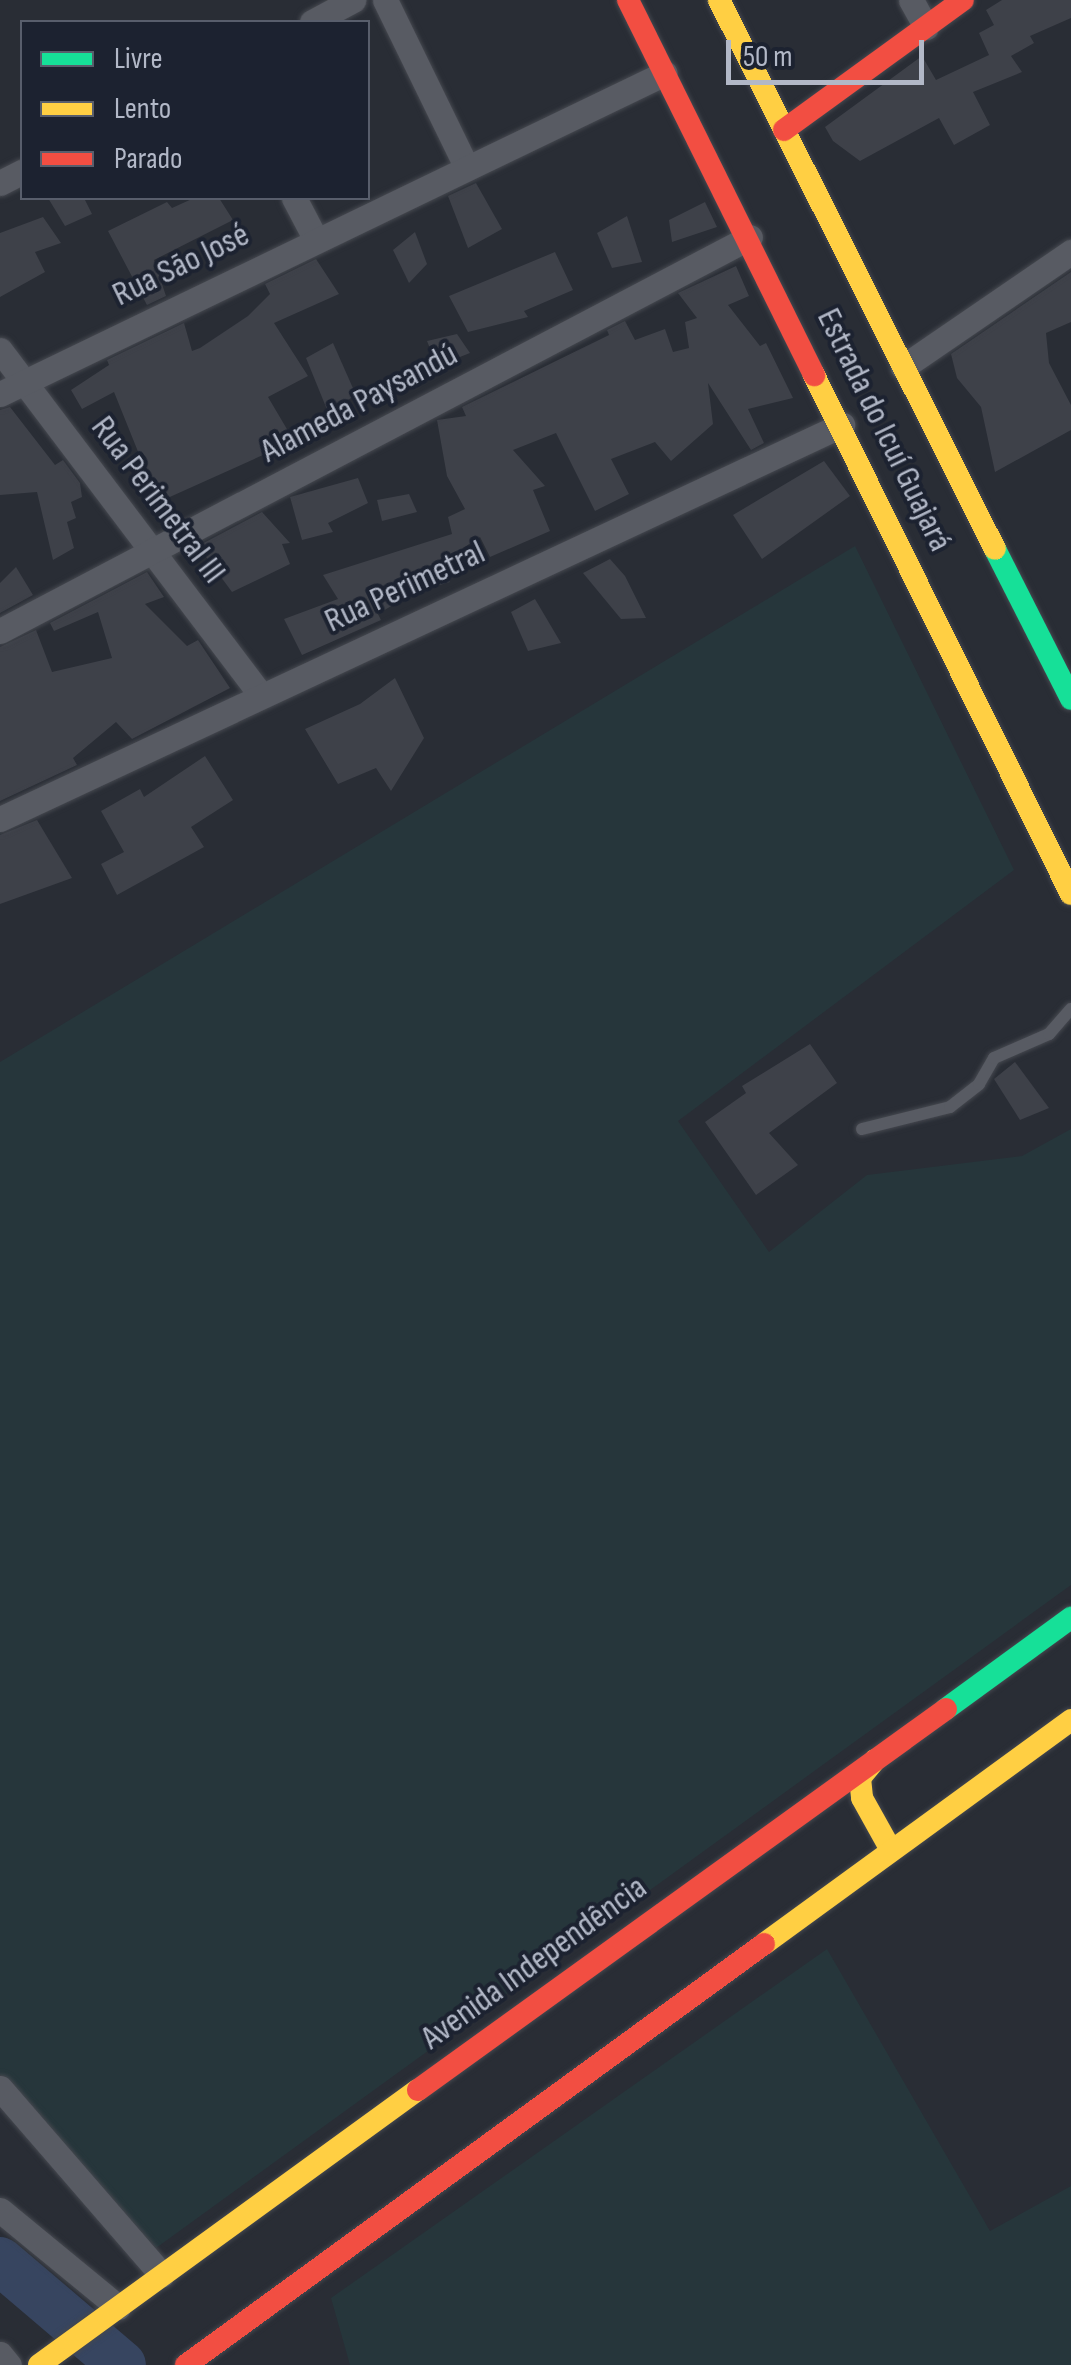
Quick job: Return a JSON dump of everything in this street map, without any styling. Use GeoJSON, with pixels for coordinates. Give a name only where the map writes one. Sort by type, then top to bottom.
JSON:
{"type":"FeatureCollection","features":[{"type":"Feature","properties":{"kind":"main road","name":"Estrada do Icuí Guajará"},"geometry":{"type":"LineString","coordinates":[[628,0],[750,237],[1071,894]]}},
{"type":"Feature","properties":{"kind":"main road","name":"Estrada do Icuí Guajará"},"geometry":{"type":"LineString","coordinates":[[719,0],[1071,699]]}},
{"type":"Feature","properties":{"kind":"main road"},"geometry":{"type":"LineString","coordinates":[[784,130],[962,0]]}},
{"type":"Feature","properties":{"kind":"main road","name":"Avenida Independência"},"geometry":{"type":"LineString","coordinates":[[40,2364],[1071,1618]]}},
{"type":"Feature","properties":{"kind":"main road"},"geometry":{"type":"LineString","coordinates":[[193,2363],[1071,1720]]}},
{"type":"Feature","properties":{"kind":"main road"},"geometry":{"type":"LineString","coordinates":[[875,1760],[860,1778],[862,1798],[891,1850]]}},
{"type":"Feature","properties":{"kind":"street"},"geometry":{"type":"LineString","coordinates":[[316,20],[353,0]]}},
{"type":"Feature","properties":{"kind":"street"},"geometry":{"type":"LineString","coordinates":[[385,0],[467,168]]}},
{"type":"Feature","properties":{"kind":"street"},"geometry":{"type":"LineString","coordinates":[[911,0],[926,27]]}},
{"type":"Feature","properties":{"kind":"street","name":"Rua São José"},"geometry":{"type":"LineString","coordinates":[[0,394],[315,238],[665,72]]}},
{"type":"Feature","properties":{"kind":"street"},"geometry":{"type":"LineString","coordinates":[[295,200],[315,238]]}},
{"type":"Feature","properties":{"kind":"street","name":"Alameda Paysandú"},"geometry":{"type":"LineString","coordinates":[[0,631],[750,237]]}},
{"type":"Feature","properties":{"kind":"street"},"geometry":{"type":"LineString","coordinates":[[903,366],[1071,252]]}},
{"type":"Feature","properties":{"kind":"street","name":"Rua Perimetral III"},"geometry":{"type":"LineString","coordinates":[[0,350],[259,693]]}},
{"type":"Feature","properties":{"kind":"street","name":"Rua Perimetral"},"geometry":{"type":"LineString","coordinates":[[0,819],[259,693],[842,425]]}},
{"type":"Feature","properties":{"kind":"street"},"geometry":{"type":"LineString","coordinates":[[0,2088],[162,2275]]}},
{"type":"Feature","properties":{"kind":"street"},"geometry":{"type":"LineString","coordinates":[[0,2210],[110,2313]]}},
{"type":"Feature","properties":{"kind":"street"},"geometry":{"type":"LineString","coordinates":[[0,2354],[9,2365]]}},
{"type":"Feature","properties":{"kind":"lane"},"geometry":{"type":"LineString","coordinates":[[862,1129],[950,1107],[978,1084],[994,1058],[1050,1034],[1071,1009]]}},
{"type":"Feature","properties":{"kind":"shaded area"},"geometry":{"type":"Polygon","coordinates":[[[855,546],[1014,870],[678,1121],[769,1252],[867,1175],[1022,1156],[1071,1129],[1071,1585],[156,2248],[0,2075],[0,1062],[855,546]]]}},
{"type":"Feature","properties":{"kind":"shaded area"},"geometry":{"type":"Polygon","coordinates":[[[827,1949],[990,2231],[1071,2186],[1071,2365],[350,2365],[331,2298],[827,1949]]]}},
{"type":"Feature","properties":{"kind":"building"},"geometry":{"type":"Polygon","coordinates":[[[1002,0],[1071,0],[1071,18],[1030,36],[1034,43],[1011,56],[1022,72],[973,92],[990,125],[954,145],[939,118],[860,161],[833,141],[825,127],[922,56],[936,80],[989,55],[979,33],[994,25],[986,10],[1002,0]]]}},
{"type":"Feature","properties":{"kind":"building"},"geometry":{"type":"Polygon","coordinates":[[[476,183],[502,229],[468,248],[448,196],[476,183]]]}},
{"type":"Feature","properties":{"kind":"building"},"geometry":{"type":"Polygon","coordinates":[[[49,200],[85,200],[92,214],[65,226],[49,200]]]}},
{"type":"Feature","properties":{"kind":"building"},"geometry":{"type":"Polygon","coordinates":[[[190,200],[220,200],[233,220],[154,260],[166,296],[147,305],[108,231],[167,202],[172,208],[190,200]]]}},
{"type":"Feature","properties":{"kind":"building"},"geometry":{"type":"Polygon","coordinates":[[[705,202],[717,227],[672,242],[669,220],[705,202]]]}},
{"type":"Feature","properties":{"kind":"building"},"geometry":{"type":"Polygon","coordinates":[[[627,216],[642,262],[612,268],[597,233],[627,216]]]}},
{"type":"Feature","properties":{"kind":"building"},"geometry":{"type":"Polygon","coordinates":[[[43,217],[61,243],[35,252],[45,272],[0,297],[0,233],[43,217]]]}},
{"type":"Feature","properties":{"kind":"building"},"geometry":{"type":"Polygon","coordinates":[[[415,232],[427,264],[409,283],[393,250],[415,232]]]}},
{"type":"Feature","properties":{"kind":"building"},"geometry":{"type":"Polygon","coordinates":[[[555,252],[573,290],[524,311],[528,317],[468,332],[449,296],[555,252]]]}},
{"type":"Feature","properties":{"kind":"building"},"geometry":{"type":"Polygon","coordinates":[[[316,259],[339,294],[274,323],[308,376],[268,397],[294,441],[152,505],[133,476],[145,469],[114,392],[82,409],[71,390],[109,365],[107,360],[184,323],[192,351],[200,348],[248,316],[270,294],[265,284],[316,259]]]}},
{"type":"Feature","properties":{"kind":"building"},"geometry":{"type":"Polygon","coordinates":[[[736,266],[749,296],[728,305],[760,346],[766,343],[793,398],[748,409],[764,443],[751,450],[708,383],[713,424],[671,461],[655,442],[611,459],[629,494],[595,511],[556,433],[513,450],[545,486],[533,490],[550,531],[490,557],[480,537],[440,563],[450,582],[413,593],[378,614],[381,620],[302,655],[284,619],[338,599],[323,575],[452,534],[448,517],[465,509],[447,476],[437,420],[466,416],[462,407],[609,335],[607,330],[625,321],[635,340],[665,329],[673,352],[689,348],[685,322],[697,318],[678,293],[736,266]]]}},
{"type":"Feature","properties":{"kind":"building"},"geometry":{"type":"Polygon","coordinates":[[[1071,272],[1071,322],[1046,333],[1049,363],[1071,405],[1071,430],[995,472],[981,407],[957,378],[951,354],[1071,272]]]}},
{"type":"Feature","properties":{"kind":"building"},"geometry":{"type":"Polygon","coordinates":[[[457,334],[470,353],[437,366],[427,341],[457,334]]]}},
{"type":"Feature","properties":{"kind":"building"},"geometry":{"type":"Polygon","coordinates":[[[333,343],[356,395],[328,412],[306,358],[333,343]]]}},
{"type":"Feature","properties":{"kind":"building"},"geometry":{"type":"Polygon","coordinates":[[[10,407],[55,465],[63,460],[80,483],[82,497],[71,502],[76,518],[67,522],[74,548],[53,560],[37,492],[0,495],[0,410],[10,407]]]}},
{"type":"Feature","properties":{"kind":"building"},"geometry":{"type":"Polygon","coordinates":[[[824,461],[850,496],[762,559],[733,515],[824,461]]]}},
{"type":"Feature","properties":{"kind":"building"},"geometry":{"type":"Polygon","coordinates":[[[358,478],[368,503],[328,523],[333,532],[302,540],[290,497],[358,478]]]}},
{"type":"Feature","properties":{"kind":"building"},"geometry":{"type":"Polygon","coordinates":[[[409,494],[417,512],[382,521],[377,500],[409,494]]]}},
{"type":"Feature","properties":{"kind":"building"},"geometry":{"type":"Polygon","coordinates":[[[262,512],[290,543],[282,544],[290,564],[232,592],[198,546],[262,512]]]}},
{"type":"Feature","properties":{"kind":"building"},"geometry":{"type":"Polygon","coordinates":[[[610,559],[625,576],[646,618],[621,619],[583,573],[610,559]]]}},
{"type":"Feature","properties":{"kind":"building"},"geometry":{"type":"Polygon","coordinates":[[[16,567],[33,595],[0,613],[0,583],[16,567]]]}},
{"type":"Feature","properties":{"kind":"building"},"geometry":{"type":"Polygon","coordinates":[[[147,572],[164,597],[145,604],[187,646],[198,640],[230,688],[132,739],[116,722],[73,758],[77,765],[0,801],[0,647],[36,630],[52,672],[112,658],[98,612],[54,631],[50,623],[147,572]]]}},
{"type":"Feature","properties":{"kind":"building"},"geometry":{"type":"Polygon","coordinates":[[[535,599],[561,643],[528,651],[511,612],[535,599]]]}},
{"type":"Feature","properties":{"kind":"building"},"geometry":{"type":"Polygon","coordinates":[[[395,678],[424,738],[391,791],[376,768],[338,784],[305,729],[360,704],[395,678]]]}},
{"type":"Feature","properties":{"kind":"building"},"geometry":{"type":"Polygon","coordinates":[[[205,756],[233,800],[191,827],[204,847],[117,895],[101,864],[124,852],[101,811],[140,789],[144,797],[205,756]]]}},
{"type":"Feature","properties":{"kind":"building"},"geometry":{"type":"Polygon","coordinates":[[[37,820],[72,878],[0,904],[0,835],[37,820]]]}},
{"type":"Feature","properties":{"kind":"building"},"geometry":{"type":"Polygon","coordinates":[[[810,1044],[837,1083],[769,1133],[798,1165],[756,1195],[705,1122],[746,1093],[742,1086],[810,1044]]]}},
{"type":"Feature","properties":{"kind":"building"},"geometry":{"type":"Polygon","coordinates":[[[1015,1062],[1049,1108],[1020,1120],[994,1079],[1015,1062]]]}},
{"type":"Feature","properties":{"kind":"waterway"},"geometry":{"type":"LineString","coordinates":[[0,2261],[122,2365]]}},
{"type":"Feature","properties":{"kind":"traffic: fast"},"geometry":{"type":"LineString","coordinates":[[995,549],[1071,699]]}},
{"type":"Feature","properties":{"kind":"traffic: fast"},"geometry":{"type":"LineString","coordinates":[[946,1709],[1071,1618]]}},
{"type":"Feature","properties":{"kind":"traffic: slow"},"geometry":{"type":"LineString","coordinates":[[719,0],[995,549]]}},
{"type":"Feature","properties":{"kind":"traffic: slow"},"geometry":{"type":"LineString","coordinates":[[814,375],[1071,894]]}},
{"type":"Feature","properties":{"kind":"traffic: slow"},"geometry":{"type":"LineString","coordinates":[[764,1944],[1071,1720]]}},
{"type":"Feature","properties":{"kind":"traffic: slow"},"geometry":{"type":"LineString","coordinates":[[875,1760],[860,1778],[862,1798],[891,1850]]}},
{"type":"Feature","properties":{"kind":"traffic: slow"},"geometry":{"type":"LineString","coordinates":[[39,2365],[418,2090]]}},
{"type":"Feature","properties":{"kind":"traffic: jam"},"geometry":{"type":"LineString","coordinates":[[628,0],[814,375]]}},
{"type":"Feature","properties":{"kind":"traffic: jam"},"geometry":{"type":"LineString","coordinates":[[784,130],[963,0]]}},
{"type":"Feature","properties":{"kind":"traffic: jam"},"geometry":{"type":"LineString","coordinates":[[418,2090],[946,1709]]}},
{"type":"Feature","properties":{"kind":"traffic: jam"},"geometry":{"type":"LineString","coordinates":[[186,2365],[764,1944]]}}]}
